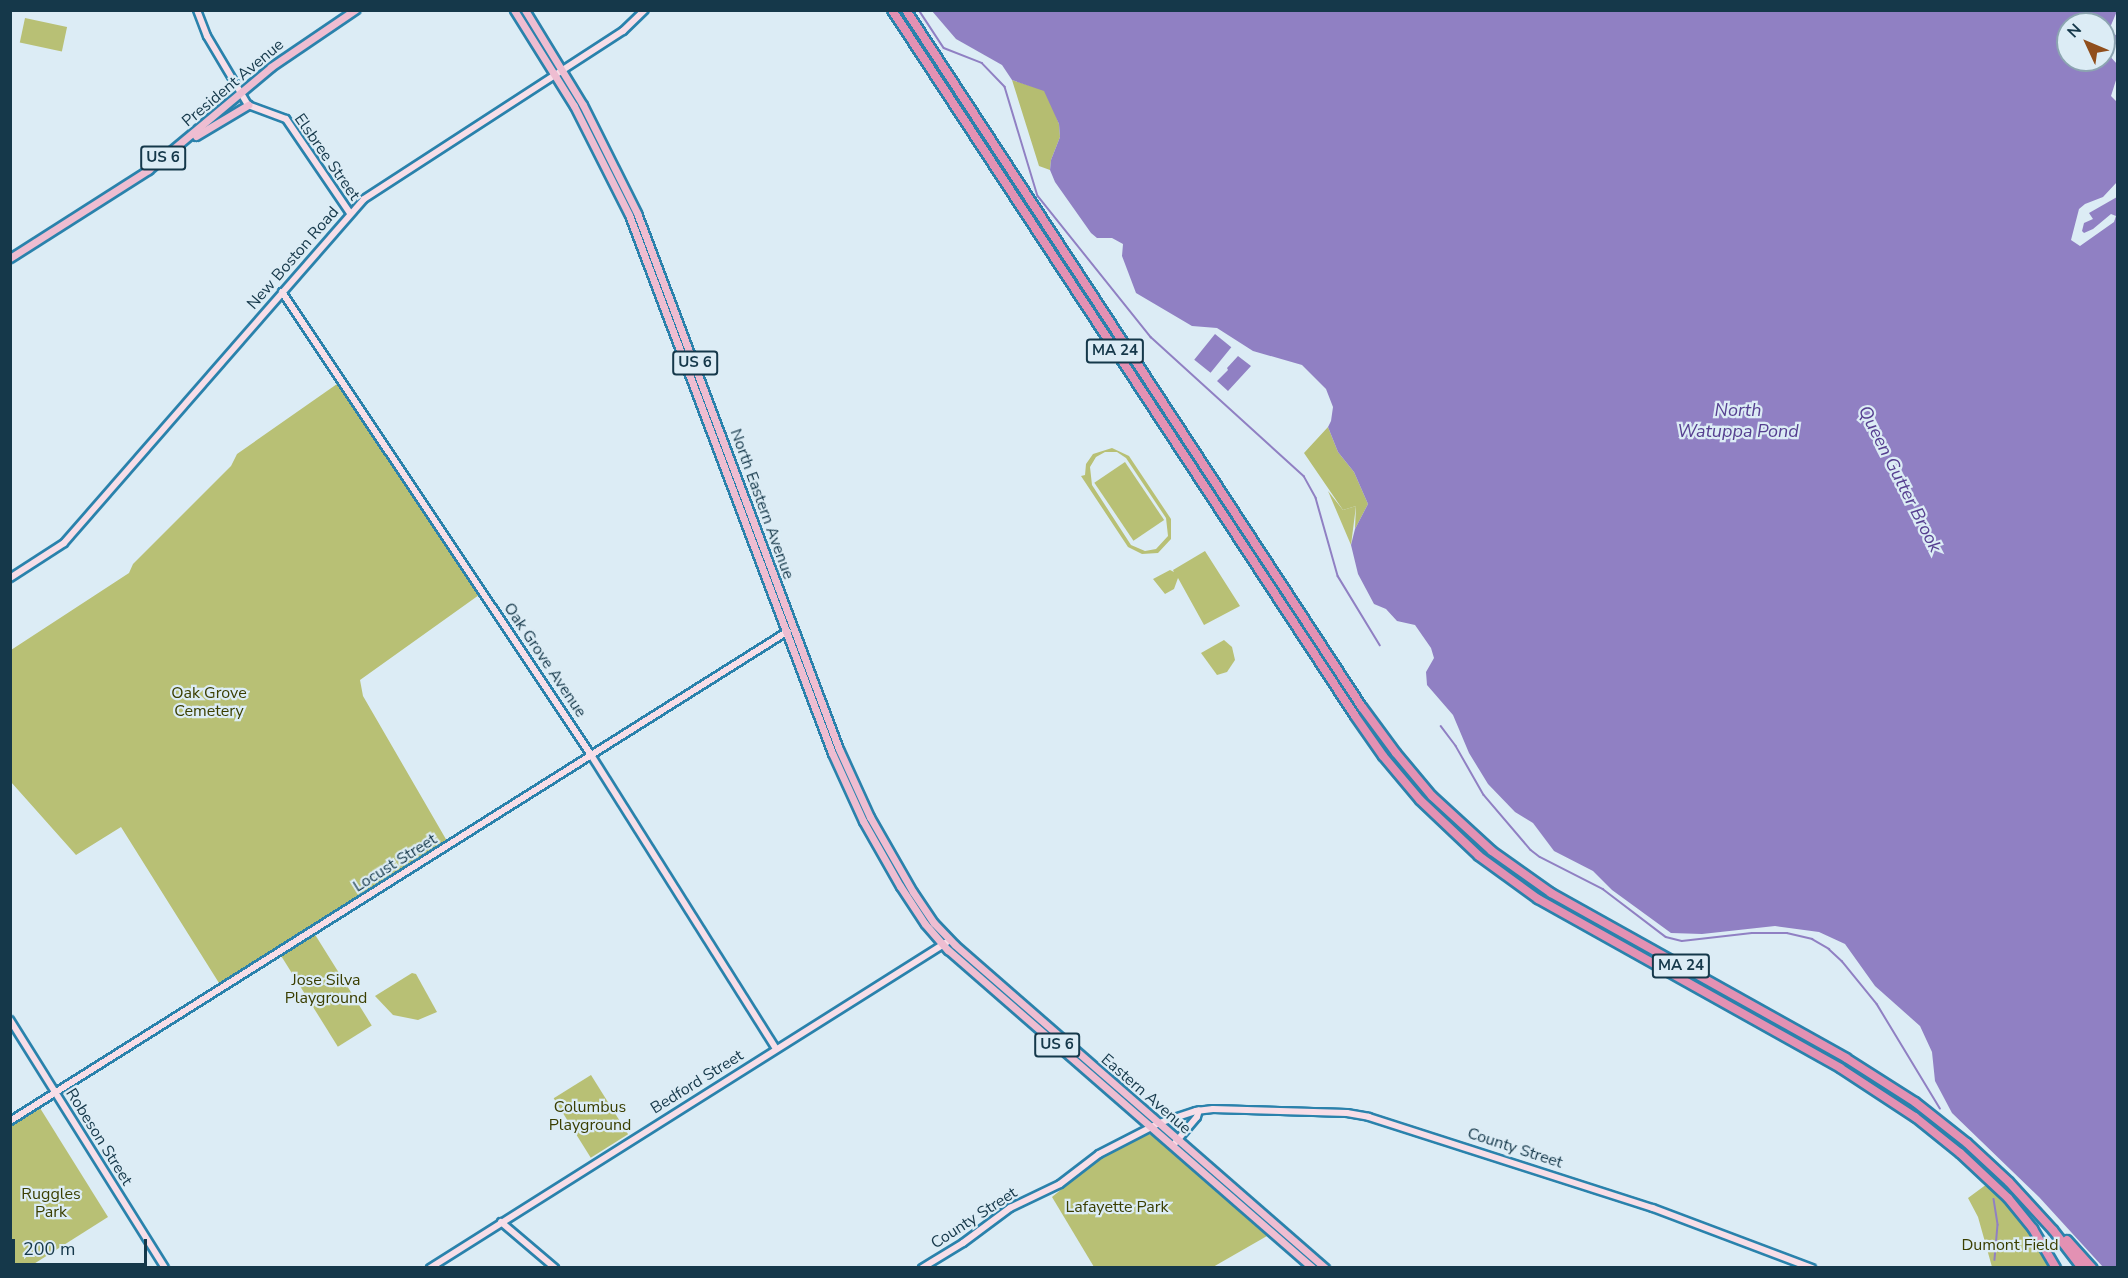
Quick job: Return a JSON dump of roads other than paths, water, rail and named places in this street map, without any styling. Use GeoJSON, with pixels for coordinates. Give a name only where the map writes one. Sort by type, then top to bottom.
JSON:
{"type":"FeatureCollection","features":[{"type":"Feature","properties":{"kind":"highway","name":"MA 24"},"geometry":{"type":"LineString","coordinates":[[892,10],[1338,691],[1403,782],[1442,823],[1485,861],[1559,912],[1840,1068],[1908,1112],[1953,1147],[2002,1192],[2028,1222],[2056,1268]]}},
{"type":"Feature","properties":{"kind":"highway","name":"MA 24"},"geometry":{"type":"LineString","coordinates":[[906,10],[1353,693],[1391,747],[1421,784],[1461,825],[1511,866],[1572,906],[1881,1079],[1960,1138],[2037,1210],[2082,1268]]}},
{"type":"Feature","properties":{"kind":"highway"},"geometry":{"type":"LineString","coordinates":[[2037,1210],[2092,1268]]}},
{"type":"Feature","properties":{"kind":"main road","name":"President Avenue"},"geometry":{"type":"LineString","coordinates":[[10,258],[148,170],[287,55],[355,10]]}},
{"type":"Feature","properties":{"kind":"main road","name":"US 6"},"geometry":{"type":"LineString","coordinates":[[514,10],[554,74]]}},
{"type":"Feature","properties":{"kind":"main road","name":"US 6"},"geometry":{"type":"LineString","coordinates":[[525,10],[561,70]]}},
{"type":"Feature","properties":{"kind":"main road","name":"North Eastern Avenue"},"geometry":{"type":"LineString","coordinates":[[561,70],[605,146],[648,239],[790,630],[832,753],[859,813],[900,886],[942,945]]}},
{"type":"Feature","properties":{"kind":"main road","name":"North Eastern Avenue"},"geometry":{"type":"LineString","coordinates":[[554,74],[605,164],[641,243],[790,630],[839,750],[865,806],[913,892],[950,940]]}},
{"type":"Feature","properties":{"kind":"main road"},"geometry":{"type":"LineString","coordinates":[[183,143],[248,105]]}},
{"type":"Feature","properties":{"kind":"main road","name":"Eastern Avenue"},"geometry":{"type":"LineString","coordinates":[[950,940],[1159,1123],[1175,1142],[1313,1268]]}},
{"type":"Feature","properties":{"kind":"main road","name":"Eastern Avenue"},"geometry":{"type":"LineString","coordinates":[[942,945],[1150,1126],[1175,1142],[1326,1268]]}},
{"type":"Feature","properties":{"kind":"street"},"geometry":{"type":"LineString","coordinates":[[197,10],[207,36],[248,105]]}},
{"type":"Feature","properties":{"kind":"street","name":"New Boston Road"},"geometry":{"type":"LineString","coordinates":[[10,578],[64,543],[350,213],[373,192],[623,31],[645,10]]}},
{"type":"Feature","properties":{"kind":"street","name":"Elsbree Street"},"geometry":{"type":"LineString","coordinates":[[248,105],[286,118],[350,213]]}},
{"type":"Feature","properties":{"kind":"street","name":"Oak Grove Avenue"},"geometry":{"type":"LineString","coordinates":[[282,292],[591,755],[776,1049]]}},
{"type":"Feature","properties":{"kind":"street","name":"Locust Street"},"geometry":{"type":"LineString","coordinates":[[10,1121],[790,630]]}},
{"type":"Feature","properties":{"kind":"street","name":"Bedford Street"},"geometry":{"type":"LineString","coordinates":[[430,1268],[950,940]]}},
{"type":"Feature","properties":{"kind":"street","name":"Robeson Street"},"geometry":{"type":"LineString","coordinates":[[10,1020],[165,1268]]}},
{"type":"Feature","properties":{"kind":"street"},"geometry":{"type":"LineString","coordinates":[[1175,1142],[1197,1117],[1199,1110]]}},
{"type":"Feature","properties":{"kind":"street","name":"County Street"},"geometry":{"type":"LineString","coordinates":[[922,1268],[961,1245],[1006,1210],[1056,1186],[1099,1154],[1150,1126],[1199,1110],[1347,1113],[1369,1117],[1643,1205],[1812,1268]]}},
{"type":"Feature","properties":{"kind":"street"},"geometry":{"type":"LineString","coordinates":[[501,1222],[555,1268]]}},
{"type":"Feature","properties":{"kind":"water","name":"North Watuppa Pond"},"geometry":{"type":"Polygon","coordinates":[[[932,11],[2117,11],[2116,13],[2056,12],[2056,72],[2116,72],[2117,64],[2117,77],[2111,96],[2117,102],[2117,182],[2103,197],[2079,209],[2071,240],[2080,246],[2114,222],[2116,216],[2111,214],[2093,229],[2084,233],[2082,231],[2084,223],[2093,219],[2089,213],[2117,197],[2117,1267],[2103,1267],[2039,1197],[1952,1113],[1935,1081],[1932,1052],[1920,1026],[1875,986],[1845,944],[1819,932],[1775,926],[1702,934],[1671,933],[1612,890],[1593,871],[1554,851],[1533,823],[1515,812],[1488,784],[1469,753],[1453,715],[1427,685],[1426,672],[1434,658],[1431,648],[1415,625],[1397,621],[1386,609],[1374,604],[1358,574],[1351,545],[1355,529],[1368,504],[1354,472],[1338,452],[1328,427],[1333,407],[1326,389],[1302,365],[1253,351],[1217,328],[1192,326],[1136,293],[1122,256],[1123,244],[1112,238],[1097,238],[1091,233],[1055,182],[1050,170],[1051,160],[1060,137],[1059,124],[1044,91],[1012,80],[1002,65],[956,39],[932,11]]]}},
{"type":"Feature","properties":{"kind":"water"},"geometry":{"type":"Polygon","coordinates":[[[1215,334],[1231,347],[1211,373],[1194,360],[1215,334]]]}},
{"type":"Feature","properties":{"kind":"water"},"geometry":{"type":"Polygon","coordinates":[[[1238,356],[1251,366],[1228,391],[1217,381],[1238,356]]]}},
{"type":"Feature","properties":{"kind":"waterway"},"geometry":{"type":"LineString","coordinates":[[919,10],[944,48],[982,63],[1005,87],[1038,196],[1151,337],[1304,476],[1316,498],[1338,576],[1380,645]]}},
{"type":"Feature","properties":{"kind":"waterway"},"geometry":{"type":"LineString","coordinates":[[1441,726],[1456,746],[1484,795],[1531,850],[1540,857],[1603,889],[1666,937],[1682,941],[1752,933],[1787,933],[1812,939],[1829,949],[1842,961],[1877,1004],[1940,1108]]}},
{"type":"Feature","properties":{"kind":"waterway"},"geometry":{"type":"LineString","coordinates":[[1994,1199],[1998,1225],[1995,1260]]}},
{"type":"Feature","properties":{"kind":"water label","name":"Queen Gutter Brook"},"geometry":{"type":"Point","coordinates":[1900,479]}},
{"type":"Feature","properties":{"kind":"park label","name":"Oak Grove Cemetery"},"geometry":{"type":"Point","coordinates":[209,702]}},
{"type":"Feature","properties":{"kind":"park label","name":"Jose Silva Playground"},"geometry":{"type":"Point","coordinates":[326,989]}},
{"type":"Feature","properties":{"kind":"park label","name":"Columbus Playground"},"geometry":{"type":"Point","coordinates":[590,1116]}},
{"type":"Feature","properties":{"kind":"park label","name":"Ruggles Park"},"geometry":{"type":"Point","coordinates":[51,1203]}},
{"type":"Feature","properties":{"kind":"park label","name":"Lafayette Park"},"geometry":{"type":"Point","coordinates":[1117,1207]}},
{"type":"Feature","properties":{"kind":"park label","name":"Dumont Field"},"geometry":{"type":"Point","coordinates":[2010,1245]}}]}
